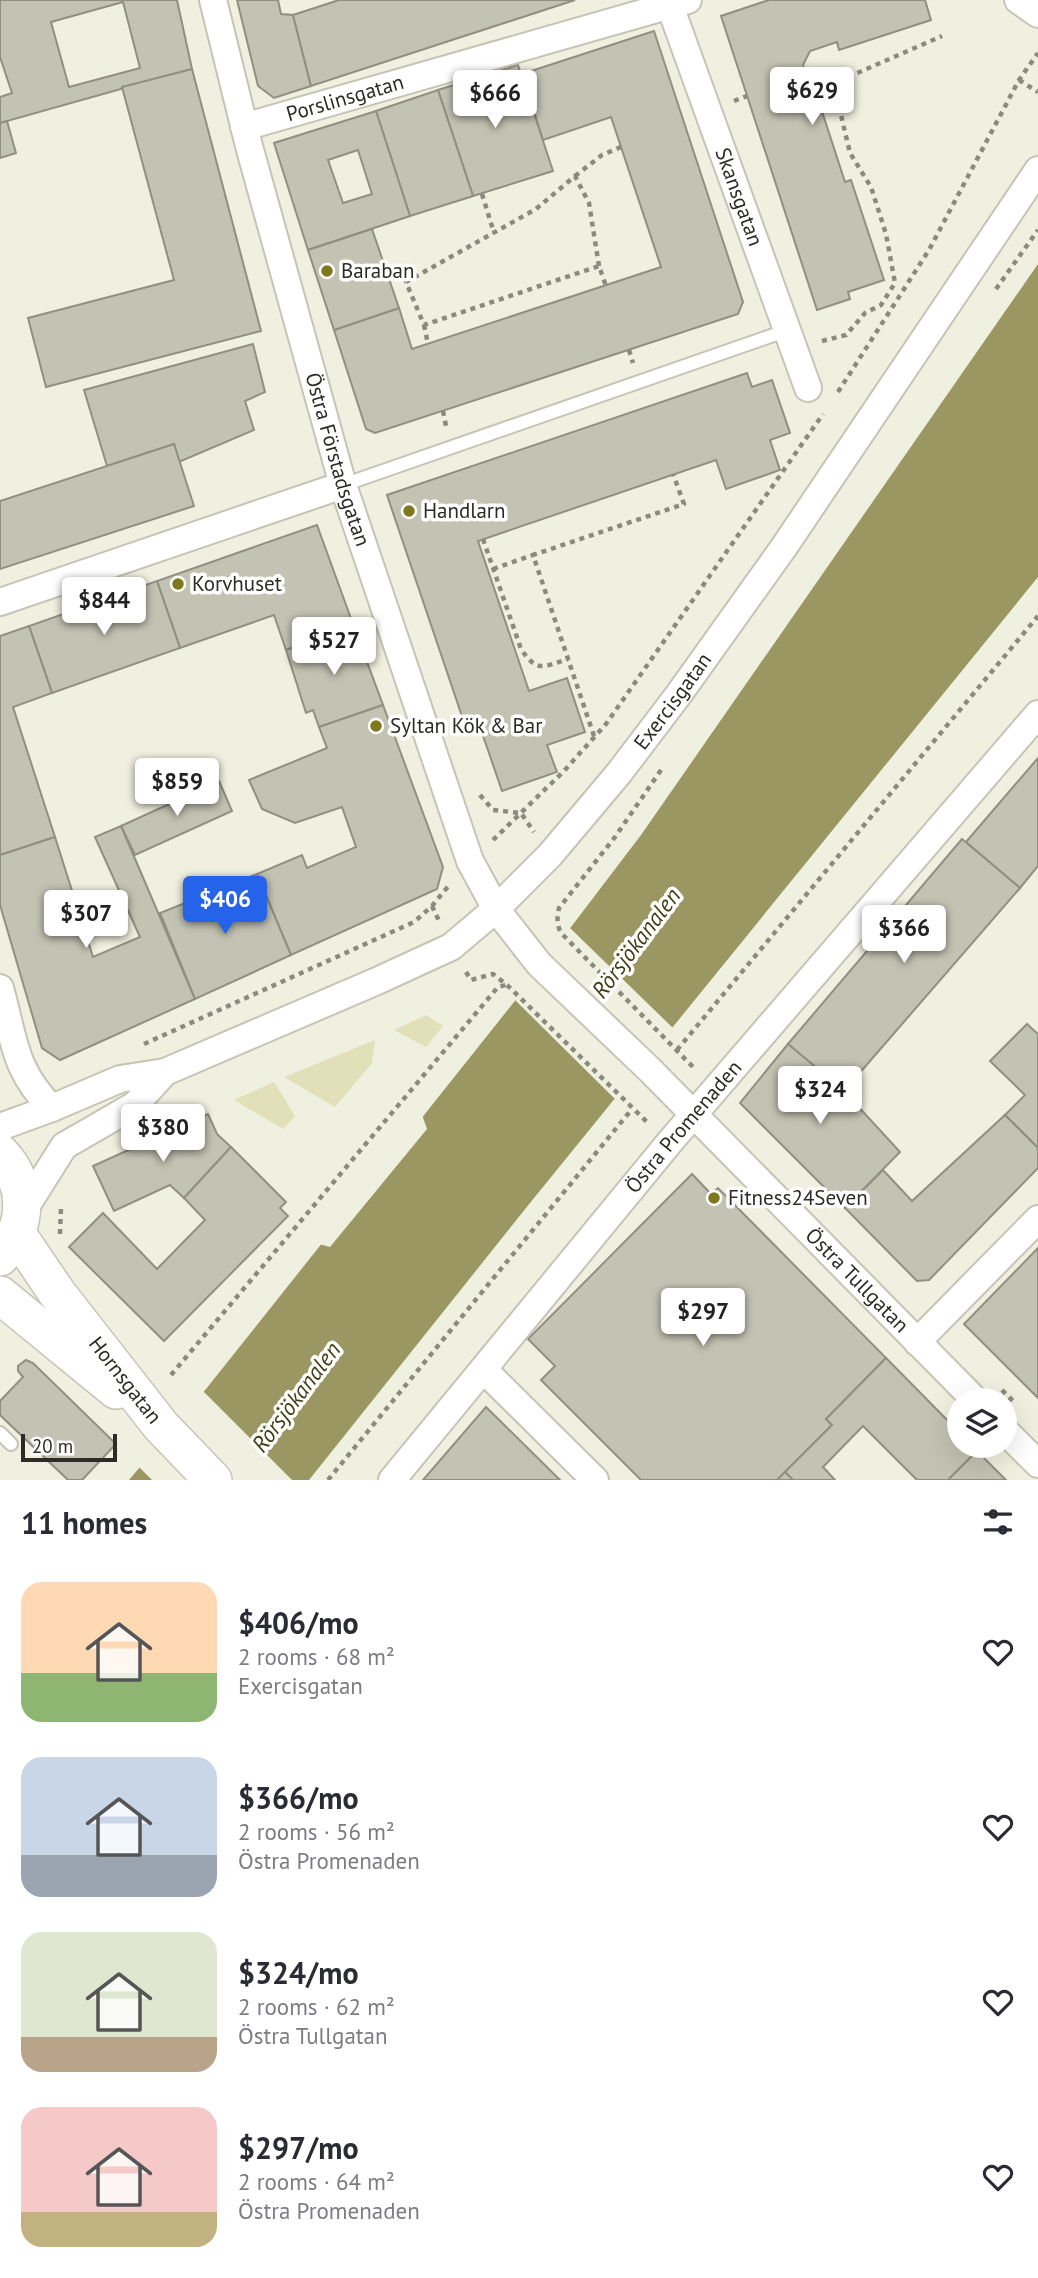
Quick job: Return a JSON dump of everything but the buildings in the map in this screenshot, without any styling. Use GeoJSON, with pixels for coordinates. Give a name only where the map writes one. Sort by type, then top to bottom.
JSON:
{"type":"FeatureCollection","features":[{"type":"Feature","properties":{"kind":"main road","name":"Hornsgatan"},"geometry":{"type":"LineString","coordinates":[[0,1153],[14,1171],[21,1190],[13,1234],[161,1426]]}},
{"type":"Feature","properties":{"kind":"main road","name":"Hornsgatan"},"geometry":{"type":"LineString","coordinates":[[0,1295],[161,1426]]}},
{"type":"Feature","properties":{"kind":"main road"},"geometry":{"type":"LineString","coordinates":[[161,1426],[213,1480]]}},
{"type":"Feature","properties":{"kind":"street","name":"Östra Förstadsgatan"},"geometry":{"type":"LineString","coordinates":[[213,0],[244,127],[343,485],[470,861],[496,909]]}},
{"type":"Feature","properties":{"kind":"street"},"geometry":{"type":"LineString","coordinates":[[1018,0],[1038,14]]}},
{"type":"Feature","properties":{"kind":"street","name":"Porslinsgatan"},"geometry":{"type":"LineString","coordinates":[[244,127],[630,8],[678,2]]}},
{"type":"Feature","properties":{"kind":"street","name":"Skansgatan"},"geometry":{"type":"LineString","coordinates":[[678,2],[808,388]]}},
{"type":"Feature","properties":{"kind":"street","name":"Exercisgatan"},"geometry":{"type":"LineString","coordinates":[[0,1127],[120,1079],[165,1072],[451,947],[496,909],[558,845],[619,773],[679,694],[800,524],[1038,170]]}},
{"type":"Feature","properties":{"kind":"street"},"geometry":{"type":"LineString","coordinates":[[0,602],[343,485]]}},
{"type":"Feature","properties":{"kind":"street","name":"Östra Promenaden"},"geometry":{"type":"LineString","coordinates":[[392,1480],[669,1143],[695,1116],[1038,714]]}},
{"type":"Feature","properties":{"kind":"street","name":"Östra Tullgatan"},"geometry":{"type":"LineString","coordinates":[[496,909],[539,964],[650,1070],[963,1388]]}},
{"type":"Feature","properties":{"kind":"street"},"geometry":{"type":"LineString","coordinates":[[0,988],[4,1016],[16,1053],[34,1090],[52,1108]]}},
{"type":"Feature","properties":{"kind":"street","name":"Exercisgatan"},"geometry":{"type":"LineString","coordinates":[[13,1234],[64,1146],[135,1105],[165,1072]]}},
{"type":"Feature","properties":{"kind":"street"},"geometry":{"type":"LineString","coordinates":[[917,1342],[1038,1219]]}},
{"type":"Feature","properties":{"kind":"street"},"geometry":{"type":"LineString","coordinates":[[484,1370],[595,1480]]}},
{"type":"Feature","properties":{"kind":"street"},"geometry":{"type":"LineString","coordinates":[[1017,1443],[1038,1464]]}},
{"type":"Feature","properties":{"kind":"lane"},"geometry":{"type":"LineString","coordinates":[[343,485],[791,339]]}},
{"type":"Feature","properties":{"kind":"lane"},"geometry":{"type":"LineString","coordinates":[[0,1433],[11,1444]]}},
{"type":"Feature","properties":{"kind":"path"},"geometry":{"type":"LineString","coordinates":[[807,78],[839,81],[942,36]]}},
{"type":"Feature","properties":{"kind":"path"},"geometry":{"type":"LineString","coordinates":[[835,396],[929,250],[1019,79],[1038,53]]}},
{"type":"Feature","properties":{"kind":"path"},"geometry":{"type":"LineString","coordinates":[[1019,79],[1038,92]]}},
{"type":"Feature","properties":{"kind":"path"},"geometry":{"type":"LineString","coordinates":[[791,339],[846,335],[865,313],[881,305],[895,283],[886,234],[871,187],[850,153],[841,115],[839,81]]}},
{"type":"Feature","properties":{"kind":"path"},"geometry":{"type":"LineString","coordinates":[[428,344],[424,325],[406,282],[536,209],[602,155],[621,147]]}},
{"type":"Feature","properties":{"kind":"path"},"geometry":{"type":"LineString","coordinates":[[575,176],[589,204],[599,266],[606,286]]}},
{"type":"Feature","properties":{"kind":"path"},"geometry":{"type":"LineString","coordinates":[[482,194],[494,233]]}},
{"type":"Feature","properties":{"kind":"path"},"geometry":{"type":"LineString","coordinates":[[424,325],[599,266]]}},
{"type":"Feature","properties":{"kind":"path"},"geometry":{"type":"LineString","coordinates":[[138,1047],[414,922],[432,906],[470,861],[564,771],[606,724],[828,407]]}},
{"type":"Feature","properties":{"kind":"path"},"geometry":{"type":"LineString","coordinates":[[493,569],[684,504],[673,474]]}},
{"type":"Feature","properties":{"kind":"path"},"geometry":{"type":"LineString","coordinates":[[483,539],[521,649],[531,664],[543,668],[568,659]]}},
{"type":"Feature","properties":{"kind":"path"},"geometry":{"type":"LineString","coordinates":[[533,555],[595,737]]}},
{"type":"Feature","properties":{"kind":"path"},"geometry":{"type":"LineString","coordinates":[[677,1050],[1038,617]]}},
{"type":"Feature","properties":{"kind":"path"},"geometry":{"type":"LineString","coordinates":[[563,935],[670,1044]]}},
{"type":"Feature","properties":{"kind":"path"},"geometry":{"type":"LineString","coordinates":[[451,947],[471,980],[493,974],[625,1101]]}},
{"type":"Feature","properties":{"kind":"path"},"geometry":{"type":"LineString","coordinates":[[171,1375],[499,987],[507,985]]}},
{"type":"Feature","properties":{"kind":"path"},"geometry":{"type":"LineString","coordinates":[[328,1480],[632,1109]]}},
{"type":"Feature","properties":{"kind":"shaded area"},"geometry":{"type":"Polygon","coordinates":[[[426,1015],[443,1026],[426,1047],[394,1030],[426,1015]]]}},
{"type":"Feature","properties":{"kind":"shaded area"},"geometry":{"type":"Polygon","coordinates":[[[375,1040],[372,1063],[335,1107],[284,1077],[375,1040]]]}},
{"type":"Feature","properties":{"kind":"shaded area"},"geometry":{"type":"Polygon","coordinates":[[[274,1082],[295,1116],[283,1129],[234,1100],[274,1082]]]}},
{"type":"Feature","properties":{"kind":"water","name":"Rörsjökanalen"},"geometry":{"type":"Polygon","coordinates":[[[1038,264],[1038,577],[309,1480],[129,1480],[206,1389],[514,1002],[641,835],[1038,264]]]}},
{"type":"Feature","properties":{"kind":"pier"},"geometry":{"type":"Polygon","coordinates":[[[569,927],[675,1030],[617,1101],[513,998],[569,927]]]}},
{"type":"Feature","properties":{"kind":"pier"},"geometry":{"type":"Polygon","coordinates":[[[421,1112],[427,1129],[330,1247],[319,1244],[312,1248],[421,1112]]]}},
{"type":"Feature","properties":{"kind":"pier"},"geometry":{"type":"Polygon","coordinates":[[[201,1389],[292,1480],[152,1480],[137,1465],[201,1389]]]}},
{"type":"Feature","properties":{"kind":"place","name":"Baraban"},"geometry":{"type":"Point","coordinates":[327,271]}},
{"type":"Feature","properties":{"kind":"place","name":"Handlarn"},"geometry":{"type":"Point","coordinates":[409,511]}},
{"type":"Feature","properties":{"kind":"place","name":"Korvhuset"},"geometry":{"type":"Point","coordinates":[178,584]}},
{"type":"Feature","properties":{"kind":"place","name":"Syltan Kök & Bar"},"geometry":{"type":"Point","coordinates":[376,726]}},
{"type":"Feature","properties":{"kind":"place","name":"Fitness24Seven"},"geometry":{"type":"Point","coordinates":[714,1198]}}]}
